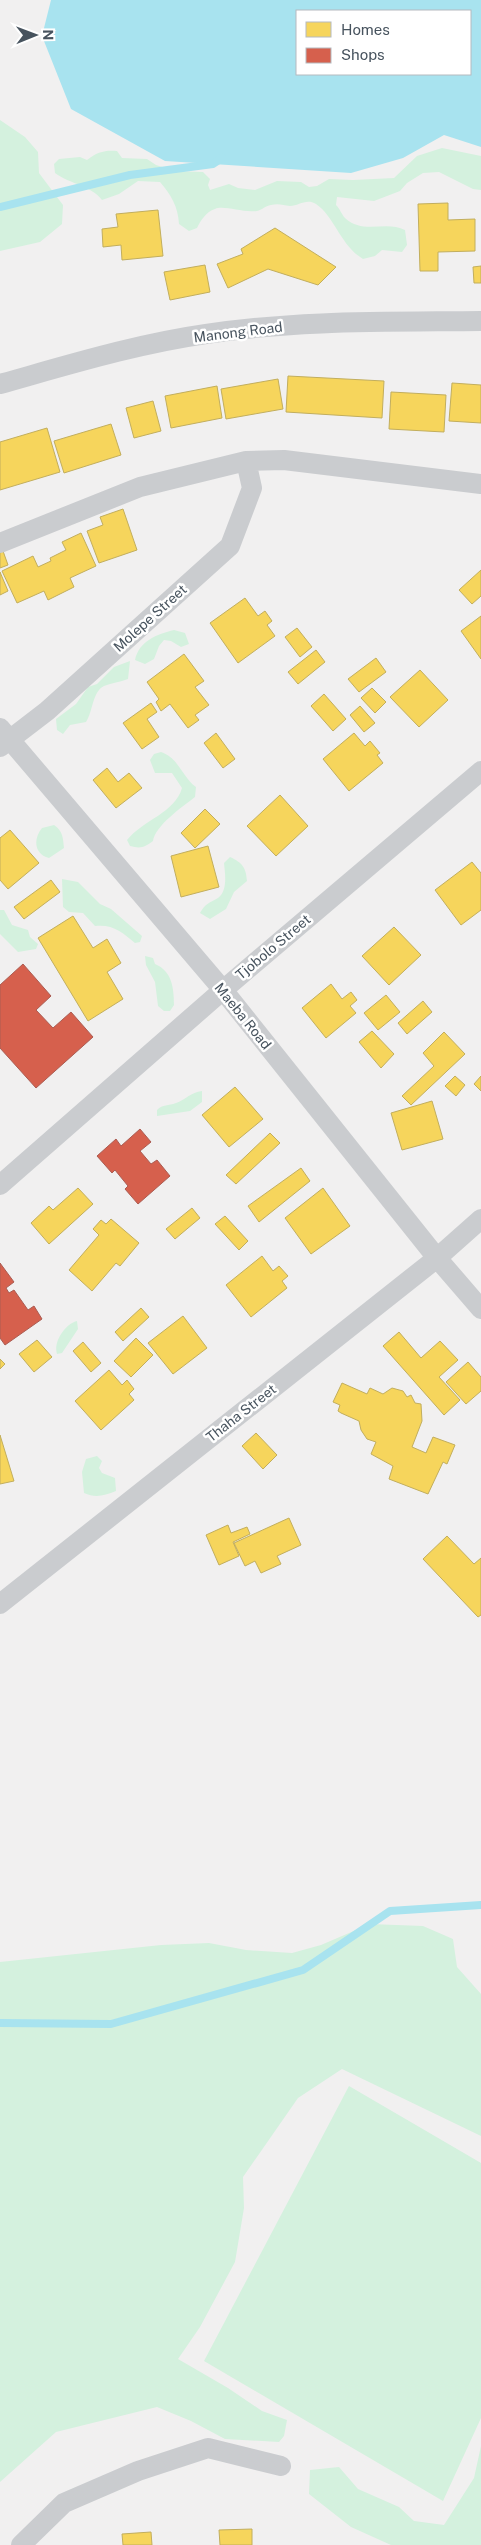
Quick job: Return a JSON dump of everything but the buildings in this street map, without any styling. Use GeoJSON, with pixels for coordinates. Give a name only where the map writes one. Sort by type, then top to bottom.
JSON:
{"type":"FeatureCollection","features":[{"type":"Feature","properties":{"kind":"street","name":"Manong Road"},"geometry":{"type":"LineString","coordinates":[[0,384],[114,352],[206,334],[326,322],[481,321]]}},
{"type":"Feature","properties":{"kind":"street"},"geometry":{"type":"LineString","coordinates":[[0,543],[140,487],[246,461],[284,460],[481,484]]}},
{"type":"Feature","properties":{"kind":"street","name":"Molepe Street"},"geometry":{"type":"LineString","coordinates":[[3,738],[47,711],[230,546],[252,488],[246,461]]}},
{"type":"Feature","properties":{"kind":"street","name":"Maeba Road"},"geometry":{"type":"LineString","coordinates":[[3,738],[223,990],[437,1258],[481,1310]]}},
{"type":"Feature","properties":{"kind":"street","name":"Tjobolo Street"},"geometry":{"type":"LineString","coordinates":[[0,1185],[223,990],[481,771]]}},
{"type":"Feature","properties":{"kind":"street","name":"Thaha Street"},"geometry":{"type":"LineString","coordinates":[[0,1604],[437,1258],[481,1219]]}},
{"type":"Feature","properties":{"kind":"street"},"geometry":{"type":"LineString","coordinates":[[21,2545],[64,2504],[138,2471],[208,2448],[281,2466]]}},
{"type":"Feature","properties":{"kind":"green space"},"geometry":{"type":"Polygon","coordinates":[[[0,120],[25,137],[38,152],[39,173],[63,205],[62,224],[40,242],[0,251],[0,120]]]}},
{"type":"Feature","properties":{"kind":"green space"},"geometry":{"type":"Polygon","coordinates":[[[442,148],[481,156],[481,190],[473,189],[439,172],[423,173],[407,183],[400,191],[374,201],[337,197],[336,205],[345,218],[352,223],[367,227],[398,227],[405,230],[407,245],[402,252],[382,250],[375,256],[363,259],[343,239],[323,210],[312,202],[293,206],[274,204],[257,211],[219,208],[206,214],[197,228],[189,231],[179,224],[173,201],[160,182],[138,181],[119,194],[102,200],[93,191],[55,173],[54,164],[59,159],[80,157],[87,160],[101,152],[117,151],[122,158],[147,159],[156,165],[175,171],[203,172],[210,179],[208,185],[210,190],[229,184],[238,188],[255,190],[277,181],[301,182],[309,187],[317,186],[329,179],[394,178],[417,156],[442,148]]]}},
{"type":"Feature","properties":{"kind":"green space"},"geometry":{"type":"Polygon","coordinates":[[[174,630],[185,633],[189,644],[181,647],[171,641],[164,640],[159,646],[154,659],[145,664],[135,660],[140,648],[150,639],[174,630]]]}},
{"type":"Feature","properties":{"kind":"green space"},"geometry":{"type":"Polygon","coordinates":[[[130,661],[128,679],[100,689],[86,722],[70,725],[63,734],[57,730],[56,719],[76,704],[88,687],[97,684],[114,667],[130,661]]]}},
{"type":"Feature","properties":{"kind":"green space"},"geometry":{"type":"Polygon","coordinates":[[[161,752],[176,763],[196,787],[195,797],[164,823],[153,841],[148,845],[143,847],[130,846],[127,840],[141,827],[173,804],[182,788],[172,773],[155,773],[150,760],[154,754],[161,752]]]}},
{"type":"Feature","properties":{"kind":"green space"},"geometry":{"type":"Polygon","coordinates":[[[54,825],[61,832],[64,848],[49,858],[40,853],[36,846],[36,841],[42,828],[54,825]]]}},
{"type":"Feature","properties":{"kind":"green space"},"geometry":{"type":"Polygon","coordinates":[[[230,857],[243,866],[247,881],[234,892],[226,909],[210,919],[200,913],[221,895],[225,882],[224,863],[230,857]]]}},
{"type":"Feature","properties":{"kind":"green space"},"geometry":{"type":"Polygon","coordinates":[[[62,879],[78,882],[100,904],[111,909],[142,936],[140,942],[135,943],[121,932],[107,926],[95,926],[83,913],[69,912],[63,907],[62,879]]]}},
{"type":"Feature","properties":{"kind":"green space"},"geometry":{"type":"Polygon","coordinates":[[[0,910],[4,910],[12,925],[28,930],[30,937],[38,944],[36,949],[18,952],[0,934],[0,910]]]}},
{"type":"Feature","properties":{"kind":"green space"},"geometry":{"type":"Polygon","coordinates":[[[145,956],[153,958],[155,964],[165,971],[171,981],[174,1005],[170,1011],[164,1011],[158,1006],[155,982],[146,965],[145,956]]]}},
{"type":"Feature","properties":{"kind":"green space"},"geometry":{"type":"Polygon","coordinates":[[[202,1091],[202,1102],[190,1111],[157,1116],[157,1110],[161,1107],[176,1103],[202,1091]]]}},
{"type":"Feature","properties":{"kind":"green space"},"geometry":{"type":"Polygon","coordinates":[[[77,1321],[78,1329],[62,1353],[57,1354],[58,1339],[61,1334],[68,1326],[77,1321]]]}},
{"type":"Feature","properties":{"kind":"green space"},"geometry":{"type":"Polygon","coordinates":[[[97,1456],[102,1461],[99,1468],[102,1473],[115,1478],[116,1491],[104,1495],[88,1495],[84,1493],[82,1472],[86,1459],[97,1456]]]}},
{"type":"Feature","properties":{"kind":"green space"},"geometry":{"type":"Polygon","coordinates":[[[370,1924],[423,1926],[453,1939],[457,1967],[481,1994],[481,2136],[342,2069],[298,2098],[243,2177],[244,2208],[235,2262],[200,2327],[178,2359],[228,2388],[262,2411],[287,2420],[284,2436],[279,2442],[225,2439],[191,2421],[157,2407],[56,2432],[0,2482],[0,1962],[161,1945],[209,1943],[246,1950],[292,1953],[321,1945],[370,1924]]]}},
{"type":"Feature","properties":{"kind":"green space"},"geometry":{"type":"Polygon","coordinates":[[[349,2086],[481,2163],[481,2418],[443,2501],[204,2361],[349,2086]]]}},
{"type":"Feature","properties":{"kind":"green space"},"geometry":{"type":"Polygon","coordinates":[[[481,2446],[481,2545],[391,2545],[351,2527],[309,2494],[310,2470],[339,2467],[358,2489],[399,2507],[414,2521],[444,2525],[474,2478],[481,2446]]]}},
{"type":"Feature","properties":{"kind":"water"},"geometry":{"type":"Polygon","coordinates":[[[51,0],[481,0],[481,147],[444,135],[403,158],[351,173],[165,161],[71,109],[42,36],[51,0]]]}},
{"type":"Feature","properties":{"kind":"waterway"},"geometry":{"type":"LineString","coordinates":[[0,207],[130,175],[213,164],[222,158]]}},
{"type":"Feature","properties":{"kind":"waterway"},"geometry":{"type":"LineString","coordinates":[[0,2023],[111,2024],[303,1970],[390,1911],[481,1905]]}}]}
